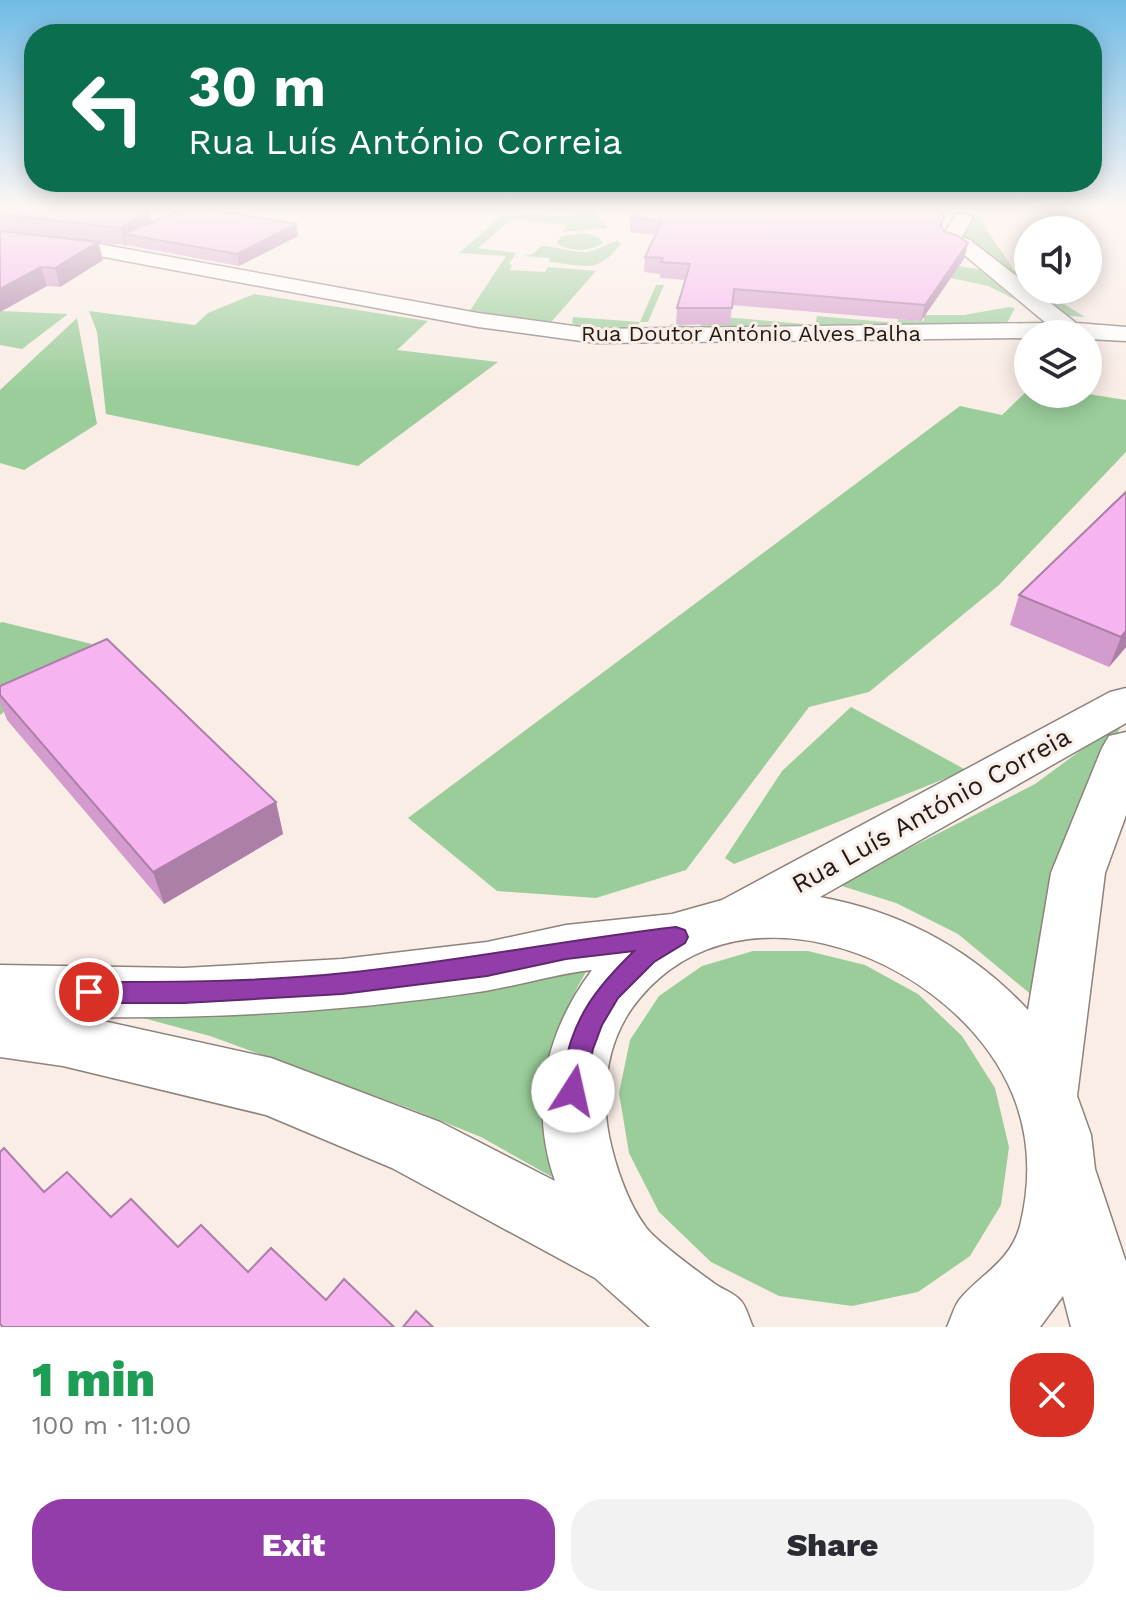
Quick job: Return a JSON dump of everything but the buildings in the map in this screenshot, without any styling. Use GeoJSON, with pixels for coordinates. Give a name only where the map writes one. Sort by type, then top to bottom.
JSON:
{"type":"FeatureCollection","features":[{"type":"Feature","properties":{"kind":"street","name":"Rua Doutor António Alves Palha"},"geometry":{"type":"LineString","coordinates":[[194,268],[433,313],[596,336],[1014,331]]}},
{"type":"Feature","properties":{"kind":"street"},"geometry":{"type":"LineString","coordinates":[[992,268],[1057,320]]}},
{"type":"Feature","properties":{"kind":"street","name":"Rua Doutor António Alves Palha"},"geometry":{"type":"LineString","coordinates":[[1102,332],[1126,334]]}},
{"type":"Feature","properties":{"kind":"street","name":"Rua Luís António Correia"},"geometry":{"type":"LineString","coordinates":[[735,918],[1126,703]]}},
{"type":"Feature","properties":{"kind":"street"},"geometry":{"type":"LineString","coordinates":[[1046,1094],[1078,873],[1126,748]]}},
{"type":"Feature","properties":{"kind":"street"},"geometry":{"type":"LineString","coordinates":[[0,990],[184,993],[342,984],[487,966],[566,949],[676,937],[735,918],[783,915],[830,920],[879,934],[920,954],[957,979],[993,1012],[1020,1047],[1046,1094],[1059,1137],[1062,1165],[1059,1220],[1038,1274],[1013,1305],[985,1327]]}},
{"type":"Feature","properties":{"kind":"street"},"geometry":{"type":"LineString","coordinates":[[620,1253],[582,1165],[574,1122],[573,1091],[580,1049],[591,1020],[616,984],[645,955],[676,937]]}},
{"type":"Feature","properties":{"kind":"street"},"geometry":{"type":"LineString","coordinates":[[0,1030],[63,1039],[271,1087],[416,1145],[620,1253],[702,1323]]}},
{"type":"Feature","properties":{"kind":"street"},"geometry":{"type":"LineString","coordinates":[[1062,1165],[1109,1327]]}},
{"type":"Feature","properties":{"kind":"green space"},"geometry":{"type":"Polygon","coordinates":[[[498,268],[545,272],[547,268],[596,271],[552,321],[540,323],[469,312],[498,268]]]}},
{"type":"Feature","properties":{"kind":"green space"},"geometry":{"type":"Polygon","coordinates":[[[943,268],[995,272],[1014,287],[1014,299],[988,286],[937,275],[943,268]]]}},
{"type":"Feature","properties":{"kind":"green space"},"geometry":{"type":"Polygon","coordinates":[[[998,268],[1013,268],[1014,281],[998,268]]]}},
{"type":"Feature","properties":{"kind":"green space"},"geometry":{"type":"Polygon","coordinates":[[[656,285],[664,285],[648,322],[640,322],[656,285]]]}},
{"type":"Feature","properties":{"kind":"green space"},"geometry":{"type":"Polygon","coordinates":[[[254,294],[428,321],[397,350],[498,362],[358,466],[106,414],[97,332],[89,311],[195,325],[208,313],[254,294]]]}},
{"type":"Feature","properties":{"kind":"green space"},"geometry":{"type":"Polygon","coordinates":[[[1042,304],[1064,304],[1085,317],[1056,315],[1042,304]]]}},
{"type":"Feature","properties":{"kind":"green space"},"geometry":{"type":"Polygon","coordinates":[[[1015,308],[1005,327],[670,328],[671,324],[700,327],[702,322],[724,317],[815,325],[817,316],[897,323],[898,319],[924,321],[924,315],[964,315],[1015,308]]]}},
{"type":"Feature","properties":{"kind":"green space"},"geometry":{"type":"Polygon","coordinates":[[[0,312],[68,314],[22,349],[0,345],[0,312]]]}},
{"type":"Feature","properties":{"kind":"green space"},"geometry":{"type":"Polygon","coordinates":[[[573,317],[640,322],[630,331],[583,328],[572,323],[573,317]]]}},
{"type":"Feature","properties":{"kind":"green space"},"geometry":{"type":"Polygon","coordinates":[[[77,318],[97,424],[24,470],[0,463],[0,390],[77,318]]]}},
{"type":"Feature","properties":{"kind":"green space"},"geometry":{"type":"Polygon","coordinates":[[[1102,396],[1126,400],[1126,452],[999,585],[869,692],[809,707],[686,870],[596,898],[497,891],[408,818],[960,406],[1002,415],[1014,403],[1014,408],[1102,408],[1102,396]]]}},
{"type":"Feature","properties":{"kind":"green space"},"geometry":{"type":"Polygon","coordinates":[[[0,623],[92,644],[0,715],[0,623]]]}},
{"type":"Feature","properties":{"kind":"green space"},"geometry":{"type":"Polygon","coordinates":[[[851,707],[966,770],[734,864],[725,858],[782,771],[851,707]]]}},
{"type":"Feature","properties":{"kind":"green space"},"geometry":{"type":"Polygon","coordinates":[[[1126,717],[1096,774],[1039,1001],[958,934],[896,903],[829,882],[886,860],[1035,784],[1126,717]]]}},
{"type":"Feature","properties":{"kind":"green space"},"geometry":{"type":"Polygon","coordinates":[[[753,951],[808,951],[865,965],[918,994],[962,1036],[995,1088],[1009,1147],[1001,1205],[970,1256],[918,1292],[852,1306],[779,1296],[711,1262],[659,1212],[629,1153],[619,1093],[630,1040],[659,996],[702,966],[753,951]]]}},
{"type":"Feature","properties":{"kind":"green space"},"geometry":{"type":"Polygon","coordinates":[[[595,957],[564,1015],[546,1077],[544,1121],[561,1182],[481,1137],[414,1110],[210,1036],[102,1007],[595,957]]]}},
{"type":"Feature","properties":{"kind":"route"},"geometry":{"type":"LineString","coordinates":[[89,992],[184,993],[342,984],[487,966],[566,949],[676,937],[645,955],[610,991],[591,1020],[580,1049],[573,1091]]}}]}
